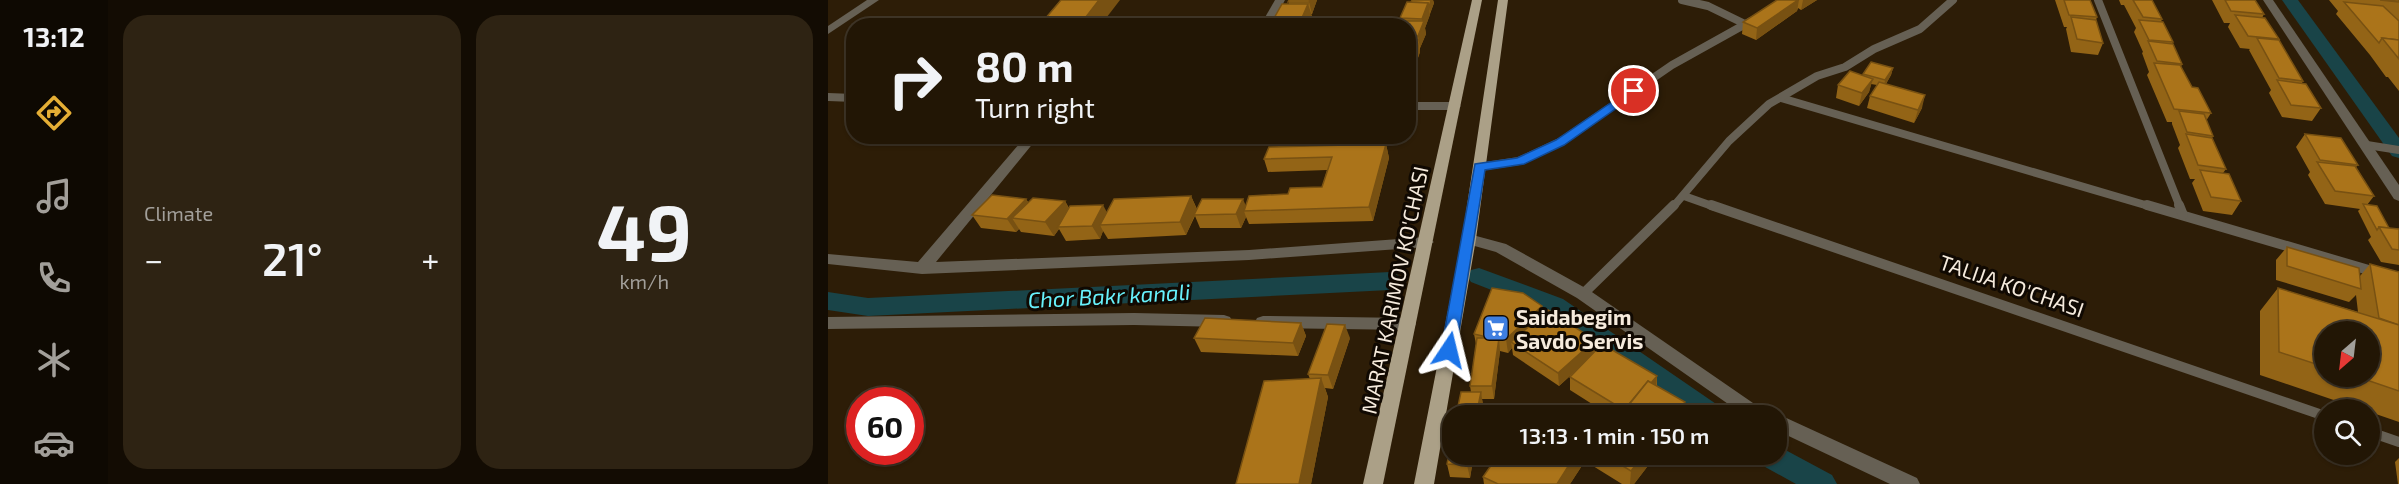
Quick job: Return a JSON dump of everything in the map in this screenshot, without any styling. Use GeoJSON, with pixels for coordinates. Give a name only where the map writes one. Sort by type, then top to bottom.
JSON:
{"type":"FeatureCollection","features":[{"type":"Feature","properties":{"kind":"main road","name":"MARAT KARIMOV KO'CHASI"},"geometry":{"type":"LineString","coordinates":[[1373,484],[1477,0]]}},
{"type":"Feature","properties":{"kind":"main road"},"geometry":{"type":"LineString","coordinates":[[1424,484],[1469,239],[1503,0]]}},
{"type":"Feature","properties":{"kind":"street"},"geometry":{"type":"LineString","coordinates":[[847,18],[874,0]]}},
{"type":"Feature","properties":{"kind":"street"},"geometry":{"type":"LineString","coordinates":[[1270,18],[1280,0]]}},
{"type":"Feature","properties":{"kind":"street"},"geometry":{"type":"LineString","coordinates":[[2268,0],[2399,196]]}},
{"type":"Feature","properties":{"kind":"street"},"geometry":{"type":"LineString","coordinates":[[828,31],[846,19]]}},
{"type":"Feature","properties":{"kind":"street"},"geometry":{"type":"LineString","coordinates":[[828,97],[846,98]]}},
{"type":"Feature","properties":{"kind":"street"},"geometry":{"type":"LineString","coordinates":[[1416,106],[1455,106]]}},
{"type":"Feature","properties":{"kind":"street"},"geometry":{"type":"LineString","coordinates":[[922,268],[1026,144]]}},
{"type":"Feature","properties":{"kind":"street"},"geometry":{"type":"LineString","coordinates":[[1469,239],[1501,248],[1583,294],[1742,405]]}},
{"type":"Feature","properties":{"kind":"street"},"geometry":{"type":"LineString","coordinates":[[828,259],[922,268],[1249,255],[1426,242]]}},
{"type":"Feature","properties":{"kind":"street"},"geometry":{"type":"LineString","coordinates":[[828,323],[1134,319],[1408,324]]}},
{"type":"Feature","properties":{"kind":"street"},"geometry":{"type":"LineString","coordinates":[[1787,426],[1910,484]]}},
{"type":"Feature","properties":{"kind":"lane"},"geometry":{"type":"LineString","coordinates":[[1682,0],[1708,6],[1747,25]]}},
{"type":"Feature","properties":{"kind":"lane"},"geometry":{"type":"LineString","coordinates":[[1583,294],[1684,196],[1729,141],[1769,104],[1818,76],[1845,66],[1874,49],[1920,28],[1953,0]]}},
{"type":"Feature","properties":{"kind":"lane"},"geometry":{"type":"LineString","coordinates":[[2098,0],[2183,216]]}},
{"type":"Feature","properties":{"kind":"lane"},"geometry":{"type":"LineString","coordinates":[[1479,166],[1520,161],[1560,142],[1672,64],[1755,19]]}},
{"type":"Feature","properties":{"kind":"lane"},"geometry":{"type":"LineString","coordinates":[[1781,98],[2399,279]]}},
{"type":"Feature","properties":{"kind":"lane"},"geometry":{"type":"LineString","coordinates":[[2367,146],[2399,150]]}},
{"type":"Feature","properties":{"kind":"lane","name":"TALIJA KO'CHASI"},"geometry":{"type":"LineString","coordinates":[[1684,196],[2314,412]]}},
{"type":"Feature","properties":{"kind":"lane"},"geometry":{"type":"LineString","coordinates":[[2380,435],[2399,442]]}},
{"type":"Feature","properties":{"kind":"building"},"geometry":{"type":"Polygon","coordinates":[[[1061,0],[1099,0],[1085,18],[1046,18],[1061,0]]]}},
{"type":"Feature","properties":{"kind":"building"},"geometry":{"type":"Polygon","coordinates":[[[1289,0],[1310,0],[1309,2],[1288,2],[1289,0]]]}},
{"type":"Feature","properties":{"kind":"building"},"geometry":{"type":"Polygon","coordinates":[[[1412,0],[1431,0],[1429,7],[1428,3],[1411,2],[1412,0]]]}},
{"type":"Feature","properties":{"kind":"building"},"geometry":{"type":"Polygon","coordinates":[[[1777,0],[1798,0],[1757,28],[1743,22],[1777,0]]]}},
{"type":"Feature","properties":{"kind":"building"},"geometry":{"type":"Polygon","coordinates":[[[2064,0],[2090,0],[2097,17],[2069,15],[2064,0]]]}},
{"type":"Feature","properties":{"kind":"building"},"geometry":{"type":"Polygon","coordinates":[[[2133,0],[2152,0],[2162,19],[2143,17],[2133,0]]]}},
{"type":"Feature","properties":{"kind":"building"},"geometry":{"type":"Polygon","coordinates":[[[2225,0],[2255,0],[2264,14],[2231,11],[2225,0]]]}},
{"type":"Feature","properties":{"kind":"building"},"geometry":{"type":"Polygon","coordinates":[[[1407,2],[1428,3],[1422,19],[1400,18],[1407,2]]]}},
{"type":"Feature","properties":{"kind":"building"},"geometry":{"type":"Polygon","coordinates":[[[2344,2],[2383,6],[2399,21],[2399,40],[2382,38],[2379,43],[2344,2]]]}},
{"type":"Feature","properties":{"kind":"building"},"geometry":{"type":"Polygon","coordinates":[[[1282,4],[1308,4],[1302,18],[1274,18],[1282,4]]]}},
{"type":"Feature","properties":{"kind":"building"},"geometry":{"type":"Polygon","coordinates":[[[2235,15],[2265,18],[2279,39],[2248,36],[2235,15]]]}},
{"type":"Feature","properties":{"kind":"building"},"geometry":{"type":"Polygon","coordinates":[[[2071,17],[2096,20],[2103,43],[2077,39],[2071,17]]]}},
{"type":"Feature","properties":{"kind":"building"},"geometry":{"type":"Polygon","coordinates":[[[2139,20],[2163,22],[2173,42],[2149,40],[2139,20]]]}},
{"type":"Feature","properties":{"kind":"building"},"geometry":{"type":"Polygon","coordinates":[[[1416,21],[1424,21],[1416,36],[1416,21]]]}},
{"type":"Feature","properties":{"kind":"building"},"geometry":{"type":"Polygon","coordinates":[[[2257,38],[2279,40],[2303,81],[2279,78],[2257,38]]]}},
{"type":"Feature","properties":{"kind":"building"},"geometry":{"type":"Polygon","coordinates":[[[2382,38],[2399,40],[2399,59],[2382,38]]]}},
{"type":"Feature","properties":{"kind":"building"},"geometry":{"type":"Polygon","coordinates":[[[2148,41],[2173,44],[2182,64],[2157,61],[2148,41]]]}},
{"type":"Feature","properties":{"kind":"building"},"geometry":{"type":"Polygon","coordinates":[[[1871,62],[1893,68],[1885,80],[1863,74],[1871,62]]]}},
{"type":"Feature","properties":{"kind":"building"},"geometry":{"type":"Polygon","coordinates":[[[2154,63],[2180,65],[2192,87],[2198,88],[2211,113],[2174,109],[2154,63]]]}},
{"type":"Feature","properties":{"kind":"building"},"geometry":{"type":"Polygon","coordinates":[[[1850,71],[1873,79],[1862,93],[1838,85],[1850,71]]]}},
{"type":"Feature","properties":{"kind":"building"},"geometry":{"type":"Polygon","coordinates":[[[2277,80],[2306,84],[2321,108],[2291,105],[2277,80]]]}},
{"type":"Feature","properties":{"kind":"building"},"geometry":{"type":"Polygon","coordinates":[[[1879,82],[1925,95],[1918,110],[1870,96],[1879,82]]]}},
{"type":"Feature","properties":{"kind":"building"},"geometry":{"type":"Polygon","coordinates":[[[2179,111],[2204,114],[2213,136],[2187,132],[2179,111]]]}},
{"type":"Feature","properties":{"kind":"building"},"geometry":{"type":"Polygon","coordinates":[[[2186,134],[2212,138],[2226,169],[2198,165],[2186,134]]]}},
{"type":"Feature","properties":{"kind":"building"},"geometry":{"type":"Polygon","coordinates":[[[2305,134],[2341,138],[2358,165],[2320,160],[2305,134]]]}},
{"type":"Feature","properties":{"kind":"building"},"geometry":{"type":"Polygon","coordinates":[[[1386,144],[1369,207],[1244,211],[1249,196],[1288,194],[1290,188],[1322,187],[1332,157],[1264,159],[1269,147],[1386,144]]]}},
{"type":"Feature","properties":{"kind":"building"},"geometry":{"type":"Polygon","coordinates":[[[2317,162],[2355,166],[2374,196],[2335,191],[2317,162]]]}},
{"type":"Feature","properties":{"kind":"building"},"geometry":{"type":"Polygon","coordinates":[[[2200,170],[2229,174],[2241,201],[2211,197],[2200,170]]]}},
{"type":"Feature","properties":{"kind":"building"},"geometry":{"type":"Polygon","coordinates":[[[992,195],[1026,199],[1007,219],[972,215],[992,195]]]}},
{"type":"Feature","properties":{"kind":"building"},"geometry":{"type":"Polygon","coordinates":[[[1191,196],[1180,222],[1100,225],[1114,199],[1191,196]]]}},
{"type":"Feature","properties":{"kind":"building"},"geometry":{"type":"Polygon","coordinates":[[[1033,198],[1065,201],[1045,222],[1012,218],[1033,198]]]}},
{"type":"Feature","properties":{"kind":"building"},"geometry":{"type":"Polygon","coordinates":[[[1202,199],[1243,199],[1236,214],[1194,215],[1202,199]]]}},
{"type":"Feature","properties":{"kind":"building"},"geometry":{"type":"Polygon","coordinates":[[[2363,204],[2377,206],[2389,228],[2379,227],[2377,230],[2363,204]]]}},
{"type":"Feature","properties":{"kind":"building"},"geometry":{"type":"Polygon","coordinates":[[[1103,205],[1092,226],[1058,227],[1070,206],[1103,205]]]}},
{"type":"Feature","properties":{"kind":"building"},"geometry":{"type":"Polygon","coordinates":[[[2379,227],[2399,229],[2399,250],[2392,249],[2379,227]]]}},
{"type":"Feature","properties":{"kind":"building"},"geometry":{"type":"Polygon","coordinates":[[[2287,247],[2359,268],[2361,289],[2287,266],[2287,247]]]}},
{"type":"Feature","properties":{"kind":"building"},"geometry":{"type":"Polygon","coordinates":[[[2370,264],[2399,272],[2399,325],[2379,318],[2370,264]]]}},
{"type":"Feature","properties":{"kind":"building"},"geometry":{"type":"Polygon","coordinates":[[[1492,288],[1523,293],[1542,306],[1506,339],[1499,338],[1492,386],[1470,386],[1477,338],[1491,338],[1474,334],[1492,288]]]}},
{"type":"Feature","properties":{"kind":"building"},"geometry":{"type":"Polygon","coordinates":[[[2278,288],[2399,325],[2399,391],[2380,385],[2380,321],[2314,321],[2314,363],[2279,352],[2278,288]]]}},
{"type":"Feature","properties":{"kind":"building"},"geometry":{"type":"Polygon","coordinates":[[[1548,310],[1595,340],[1558,373],[1511,342],[1548,310]]]}},
{"type":"Feature","properties":{"kind":"building"},"geometry":{"type":"Polygon","coordinates":[[[1205,318],[1301,323],[1293,343],[1194,338],[1205,318]]]}},
{"type":"Feature","properties":{"kind":"building"},"geometry":{"type":"Polygon","coordinates":[[[1327,324],[1345,325],[1328,375],[1308,374],[1327,324]]]}},
{"type":"Feature","properties":{"kind":"building"},"geometry":{"type":"Polygon","coordinates":[[[1602,344],[1657,376],[1651,383],[1648,381],[1628,405],[1616,405],[1570,377],[1602,344]]]}},
{"type":"Feature","properties":{"kind":"building"},"geometry":{"type":"Polygon","coordinates":[[[1321,378],[1299,484],[1236,484],[1264,381],[1321,378]]]}},
{"type":"Feature","properties":{"kind":"building"},"geometry":{"type":"Polygon","coordinates":[[[1648,381],[1685,402],[1683,405],[1629,405],[1648,381]]]}},
{"type":"Feature","properties":{"kind":"building"},"geometry":{"type":"Polygon","coordinates":[[[1461,392],[1481,392],[1478,405],[1458,405],[1461,392]]]}},
{"type":"Feature","properties":{"kind":"building"},"geometry":{"type":"Polygon","coordinates":[[[1491,465],[1569,465],[1557,484],[1498,484],[1483,477],[1491,465]]]}},
{"type":"Feature","properties":{"kind":"building"},"geometry":{"type":"Polygon","coordinates":[[[1621,465],[1636,465],[1631,471],[1621,465]]]}},
{"type":"Feature","properties":{"kind":"waterway"},"geometry":{"type":"LineString","coordinates":[[2290,0],[2399,152]]}},
{"type":"Feature","properties":{"kind":"waterway"},"geometry":{"type":"LineString","coordinates":[[1479,276],[1554,305],[1696,405]]}},
{"type":"Feature","properties":{"kind":"waterway","name":"Chor Bakr kanali"},"geometry":{"type":"LineString","coordinates":[[828,301],[868,307],[1390,281]]}},
{"type":"Feature","properties":{"kind":"waterway"},"geometry":{"type":"LineString","coordinates":[[1787,465],[1822,484]]}},
{"type":"Feature","properties":{"kind":"place","name":"Saidabegim Savdo Servis"},"geometry":{"type":"Point","coordinates":[1496,328]}},
{"type":"Feature","properties":{"kind":"route"},"geometry":{"type":"LineString","coordinates":[[1449,350],[1469,239],[1479,166],[1520,161],[1560,142],[1634,91]]}}]}
